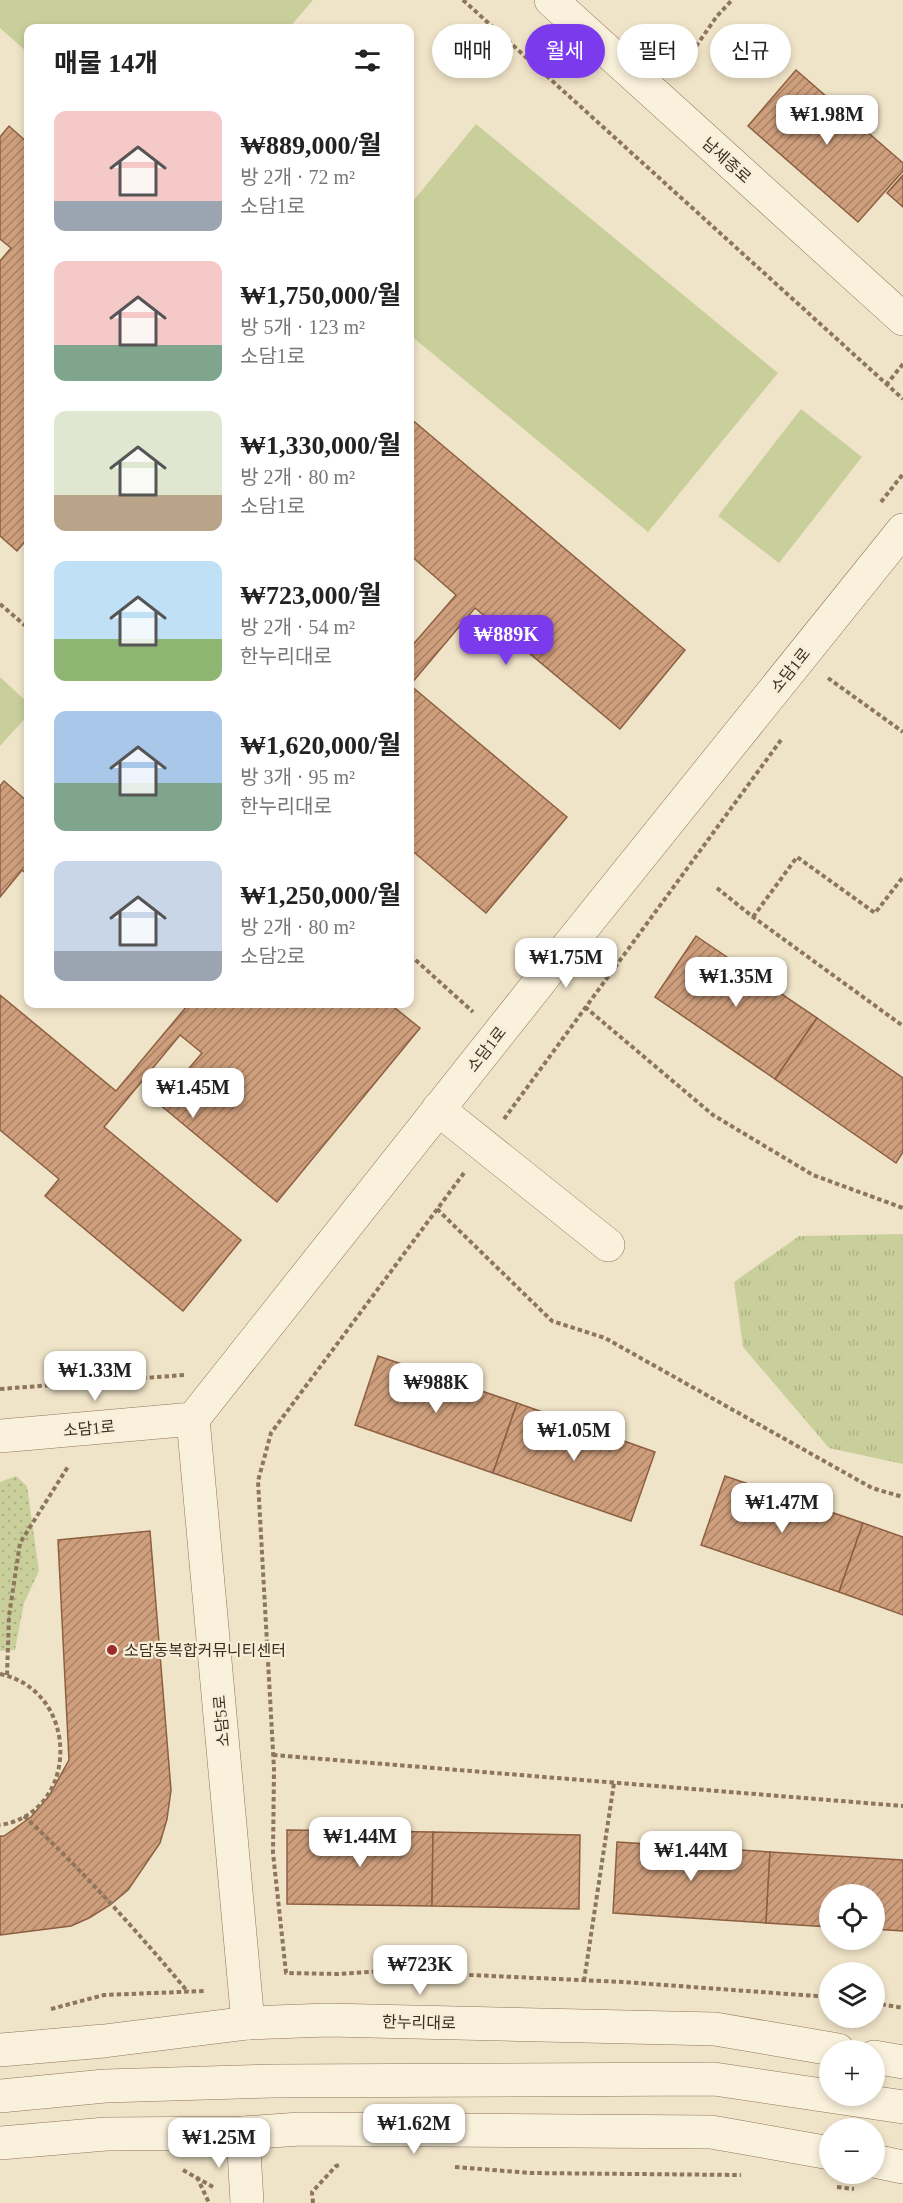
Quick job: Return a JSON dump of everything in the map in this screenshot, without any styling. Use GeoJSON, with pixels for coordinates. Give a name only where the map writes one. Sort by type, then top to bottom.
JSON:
{"type":"FeatureCollection","features":[{"type":"Feature","properties":{"kind":"street","name":"남세종로"},"geometry":{"type":"LineString","coordinates":[[551,0],[903,319]]}},
{"type":"Feature","properties":{"kind":"street","name":"소담1로"},"geometry":{"type":"LineString","coordinates":[[0,1436],[194,1419],[438,1109],[903,531]]}},
{"type":"Feature","properties":{"kind":"street"},"geometry":{"type":"LineString","coordinates":[[438,1109],[608,1245]]}},
{"type":"Feature","properties":{"kind":"street","name":"소담5로"},"geometry":{"type":"LineString","coordinates":[[194,1419],[248,2024]]}},
{"type":"Feature","properties":{"kind":"street","name":"한누리대로"},"geometry":{"type":"LineString","coordinates":[[0,2050],[104,2041],[248,2024],[328,2020],[715,2029],[819,2047]]}},
{"type":"Feature","properties":{"kind":"street"},"geometry":{"type":"LineString","coordinates":[[885,2059],[903,2062]]}},
{"type":"Feature","properties":{"kind":"street"},"geometry":{"type":"LineString","coordinates":[[0,2096],[105,2086],[274,2081],[714,2079],[903,2107]]}},
{"type":"Feature","properties":{"kind":"street"},"geometry":{"type":"LineString","coordinates":[[0,2143],[106,2134],[243,2133],[300,2129],[711,2132],[819,2152]]}},
{"type":"Feature","properties":{"kind":"street"},"geometry":{"type":"LineString","coordinates":[[243,2133],[247,2203]]}},
{"type":"Feature","properties":{"kind":"street"},"geometry":{"type":"LineString","coordinates":[[885,2164],[903,2167]]}},
{"type":"Feature","properties":{"kind":"path"},"geometry":{"type":"LineString","coordinates":[[463,0],[903,399]]}},
{"type":"Feature","properties":{"kind":"path"},"geometry":{"type":"LineString","coordinates":[[698,43],[717,15],[732,0]]}},
{"type":"Feature","properties":{"kind":"path"},"geometry":{"type":"LineString","coordinates":[[886,385],[903,364]]}},
{"type":"Feature","properties":{"kind":"path"},"geometry":{"type":"LineString","coordinates":[[0,604],[24,625]]}},
{"type":"Feature","properties":{"kind":"path"},"geometry":{"type":"LineString","coordinates":[[821,687],[835,669]]}},
{"type":"Feature","properties":{"kind":"path"},"geometry":{"type":"LineString","coordinates":[[828,678],[903,732]]}},
{"type":"Feature","properties":{"kind":"path"},"geometry":{"type":"LineString","coordinates":[[786,735],[271,1433],[258,1481],[273,1755],[273,1853],[286,1973],[338,1974],[384,1971],[819,1996]]}},
{"type":"Feature","properties":{"kind":"path"},"geometry":{"type":"LineString","coordinates":[[753,917],[797,857],[875,913],[903,877]]}},
{"type":"Feature","properties":{"kind":"path"},"geometry":{"type":"LineString","coordinates":[[717,888],[753,917],[903,1026]]}},
{"type":"Feature","properties":{"kind":"path"},"geometry":{"type":"LineString","coordinates":[[414,960],[498,1034]]}},
{"type":"Feature","properties":{"kind":"path"},"geometry":{"type":"LineString","coordinates":[[585,1007],[713,1115],[813,1175],[903,1208]]}},
{"type":"Feature","properties":{"kind":"path"},"geometry":{"type":"LineString","coordinates":[[437,1209],[552,1321],[605,1338],[872,1488],[903,1497]]}},
{"type":"Feature","properties":{"kind":"path"},"geometry":{"type":"LineString","coordinates":[[7,1675],[9,1616],[20,1543],[71,1462]]}},
{"type":"Feature","properties":{"kind":"path"},"geometry":{"type":"LineString","coordinates":[[0,1674],[25,1683],[40,1696],[52,1712],[59,1731],[62,1750],[59,1770],[51,1788],[39,1804],[24,1816],[0,1825]]}},
{"type":"Feature","properties":{"kind":"path"},"geometry":{"type":"LineString","coordinates":[[273,1755],[903,1806]]}},
{"type":"Feature","properties":{"kind":"path"},"geometry":{"type":"LineString","coordinates":[[584,1981],[614,1783]]}},
{"type":"Feature","properties":{"kind":"path"},"geometry":{"type":"LineString","coordinates":[[24,1816],[69,1858],[189,1992]]}},
{"type":"Feature","properties":{"kind":"path"},"geometry":{"type":"LineString","coordinates":[[50,2009],[104,1995],[204,1991]]}},
{"type":"Feature","properties":{"kind":"path"},"geometry":{"type":"LineString","coordinates":[[885,2005],[903,2007]]}},
{"type":"Feature","properties":{"kind":"path"},"geometry":{"type":"LineString","coordinates":[[313,2203],[312,2192],[336,2166],[346,2165]]}},
{"type":"Feature","properties":{"kind":"path"},"geometry":{"type":"LineString","coordinates":[[453,2167],[531,2173],[745,2175]]}},
{"type":"Feature","properties":{"kind":"path"},"geometry":{"type":"LineString","coordinates":[[197,2177],[209,2203]]}},
{"type":"Feature","properties":{"kind":"path"},"geometry":{"type":"LineString","coordinates":[[836,2187],[858,2190]]}},
{"type":"Feature","properties":{"kind":"green space"},"geometry":{"type":"Polygon","coordinates":[[[0,0],[313,0],[292,24],[24,24],[24,49],[0,28],[0,0]]]}},
{"type":"Feature","properties":{"kind":"green space"},"geometry":{"type":"Polygon","coordinates":[[[476,124],[778,373],[648,532],[414,338],[414,200],[476,124]]]}},
{"type":"Feature","properties":{"kind":"green space"},"geometry":{"type":"Polygon","coordinates":[[[801,409],[862,457],[779,563],[718,516],[801,409]]]}},
{"type":"Feature","properties":{"kind":"green space"},"geometry":{"type":"Polygon","coordinates":[[[0,677],[24,699],[24,719],[0,746],[0,677]]]}},
{"type":"Feature","properties":{"kind":"green space"},"geometry":{"type":"Polygon","coordinates":[[[903,1234],[903,1464],[829,1448],[743,1347],[734,1282],[799,1236],[903,1234]]]}},
{"type":"Feature","properties":{"kind":"green space"},"geometry":{"type":"Polygon","coordinates":[[[16,1476],[27,1486],[39,1571],[24,1603],[15,1650],[0,1651],[0,1482],[16,1476]]]}},
{"type":"Feature","properties":{"kind":"building"},"geometry":{"type":"Polygon","coordinates":[[[796,70],[903,163],[903,171],[858,222],[748,126],[796,70]]]}},
{"type":"Feature","properties":{"kind":"building"},"geometry":{"type":"Polygon","coordinates":[[[9,126],[24,139],[24,543],[17,551],[0,536],[0,261],[11,248],[0,239],[0,137],[9,126]]]}},
{"type":"Feature","properties":{"kind":"building"},"geometry":{"type":"Polygon","coordinates":[[[903,175],[903,207],[887,193],[903,175]]]}},
{"type":"Feature","properties":{"kind":"building"},"geometry":{"type":"Polygon","coordinates":[[[414,421],[685,650],[620,729],[475,608],[414,680],[414,643],[456,595],[414,558],[414,421]]]}},
{"type":"Feature","properties":{"kind":"building"},"geometry":{"type":"Polygon","coordinates":[[[414,688],[567,817],[486,913],[414,852],[414,688]]]}},
{"type":"Feature","properties":{"kind":"building"},"geometry":{"type":"Polygon","coordinates":[[[4,781],[24,798],[24,872],[22,870],[0,897],[0,786],[4,781]]]}},
{"type":"Feature","properties":{"kind":"building"},"geometry":{"type":"Polygon","coordinates":[[[696,936],[817,1018],[775,1079],[655,997],[696,936]]]}},
{"type":"Feature","properties":{"kind":"building"},"geometry":{"type":"Polygon","coordinates":[[[0,995],[116,1091],[185,1008],[395,1008],[420,1028],[277,1202],[159,1104],[202,1053],[180,1035],[104,1127],[241,1240],[183,1311],[45,1196],[59,1179],[0,1130],[0,995]]]}},
{"type":"Feature","properties":{"kind":"building"},"geometry":{"type":"Polygon","coordinates":[[[817,1018],[903,1078],[903,1152],[896,1163],[775,1079],[817,1018]]]}},
{"type":"Feature","properties":{"kind":"building"},"geometry":{"type":"Polygon","coordinates":[[[378,1356],[517,1403],[493,1473],[355,1425],[378,1356]]]}},
{"type":"Feature","properties":{"kind":"building"},"geometry":{"type":"Polygon","coordinates":[[[517,1403],[655,1452],[631,1521],[493,1473],[517,1403]]]}},
{"type":"Feature","properties":{"kind":"building"},"geometry":{"type":"Polygon","coordinates":[[[725,1476],[863,1523],[839,1592],[701,1545],[725,1476]]]}},
{"type":"Feature","properties":{"kind":"building"},"geometry":{"type":"Polygon","coordinates":[[[863,1523],[903,1537],[903,1615],[839,1592],[863,1523]]]}},
{"type":"Feature","properties":{"kind":"building","name":"소담동복합커뮤니티센터"},"geometry":{"type":"Polygon","coordinates":[[[150,1531],[171,1790],[167,1819],[160,1843],[128,1890],[89,1918],[71,1926],[0,1935],[0,1836],[4,1836],[31,1817],[49,1796],[69,1760],[58,1540],[150,1531]]]}},
{"type":"Feature","properties":{"kind":"building"},"geometry":{"type":"Polygon","coordinates":[[[287,1830],[433,1832],[432,1906],[287,1904],[287,1830]]]}},
{"type":"Feature","properties":{"kind":"building"},"geometry":{"type":"Polygon","coordinates":[[[433,1832],[580,1835],[579,1909],[432,1906],[433,1832]]]}},
{"type":"Feature","properties":{"kind":"building"},"geometry":{"type":"Polygon","coordinates":[[[617,1842],[770,1852],[766,1923],[613,1913],[617,1842]]]}},
{"type":"Feature","properties":{"kind":"building"},"geometry":{"type":"Polygon","coordinates":[[[770,1852],[903,1860],[903,1931],[885,1930],[885,1884],[819,1884],[819,1926],[766,1923],[770,1852]]]}},
{"type":"Feature","properties":{"kind":"place","name":"소담동복합커뮤니티센터"},"geometry":{"type":"Point","coordinates":[112,1650]}}]}
